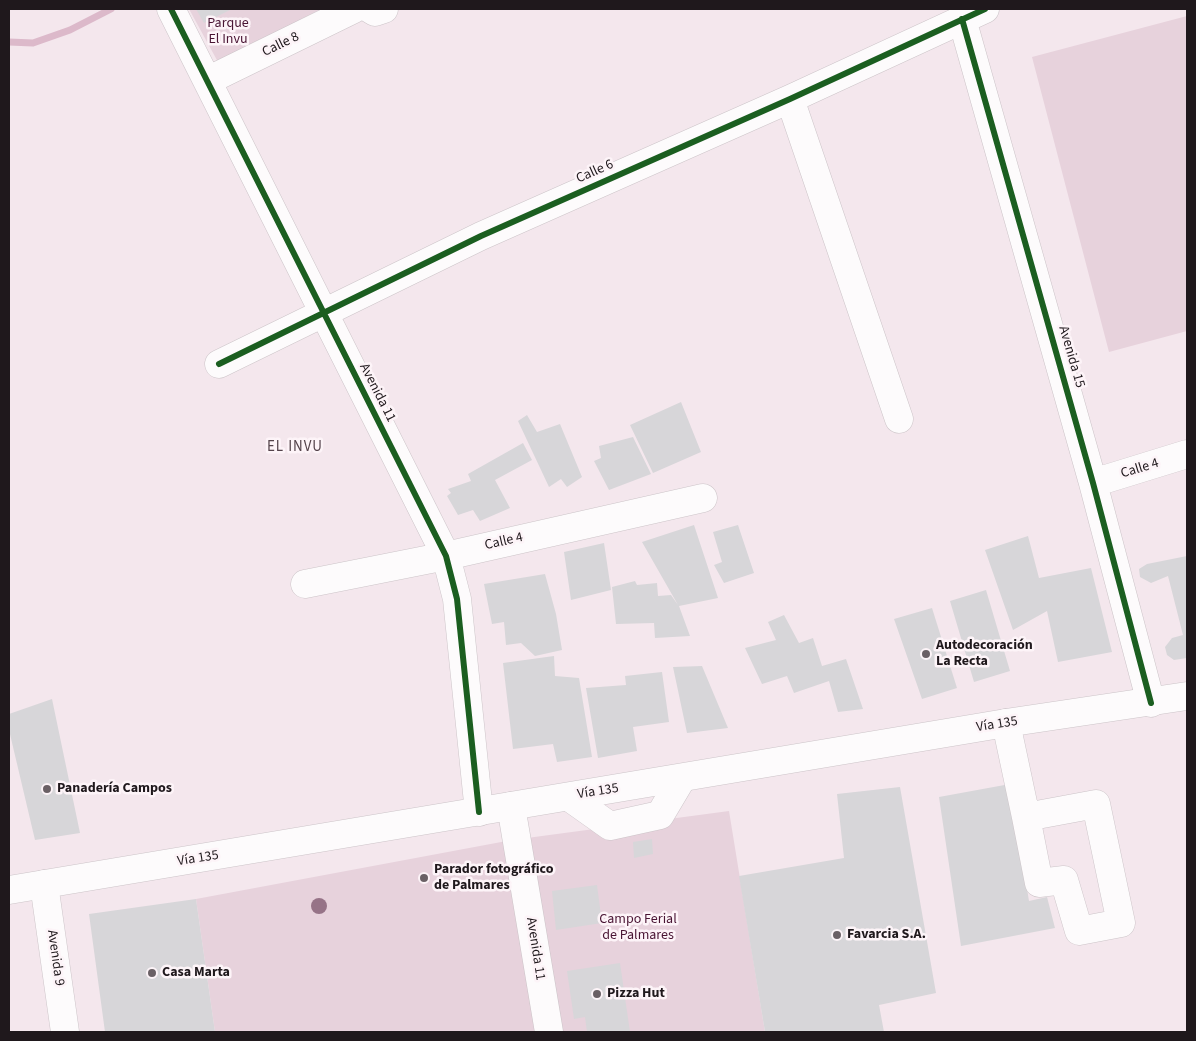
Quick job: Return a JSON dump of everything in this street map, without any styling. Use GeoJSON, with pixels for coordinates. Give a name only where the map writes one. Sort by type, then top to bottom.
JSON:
{"type":"FeatureCollection","features":[{"type":"Feature","properties":{"kind":"street","name":"Avenida 11"},"geometry":{"type":"LineString","coordinates":[[171,9],[209,80],[322,313],[446,556],[457,599],[479,812]]}},
{"type":"Feature","properties":{"kind":"street","name":"Calle 8"},"geometry":{"type":"LineString","coordinates":[[209,80],[354,9]]}},
{"type":"Feature","properties":{"kind":"street"},"geometry":{"type":"LineString","coordinates":[[370,9],[375,12],[384,9]]}},
{"type":"Feature","properties":{"kind":"street","name":"Calle 6"},"geometry":{"type":"LineString","coordinates":[[219,364],[481,236],[790,99],[974,14]]}},
{"type":"Feature","properties":{"kind":"street","name":"Avenida 15"},"geometry":{"type":"LineString","coordinates":[[974,14],[1151,703]]}},
{"type":"Feature","properties":{"kind":"street"},"geometry":{"type":"LineString","coordinates":[[790,99],[899,419]]}},
{"type":"Feature","properties":{"kind":"street","name":"Calle 4"},"geometry":{"type":"LineString","coordinates":[[1093,483],[1187,454]]}},
{"type":"Feature","properties":{"kind":"street","name":"Calle 4"},"geometry":{"type":"LineString","coordinates":[[305,584],[446,556],[703,498]]}},
{"type":"Feature","properties":{"kind":"street","name":"Vía 135"},"geometry":{"type":"LineString","coordinates":[[9,890],[1006,723],[1151,703],[1187,696]]}},
{"type":"Feature","properties":{"kind":"street"},"geometry":{"type":"LineString","coordinates":[[1006,723],[1040,883],[1064,880],[1079,931],[1120,923],[1096,804],[1026,817]]}},
{"type":"Feature","properties":{"kind":"street"},"geometry":{"type":"LineString","coordinates":[[569,797],[610,826],[660,815],[682,778]]}},
{"type":"Feature","properties":{"kind":"street","name":"Avenida 11"},"geometry":{"type":"LineString","coordinates":[[511,806],[549,1032]]}},
{"type":"Feature","properties":{"kind":"street","name":"Avenida 9"},"geometry":{"type":"LineString","coordinates":[[44,884],[65,1032]]}},
{"type":"Feature","properties":{"kind":"green space","name":"Parque El Invu"},"geometry":{"type":"Polygon","coordinates":[[[189,9],[321,9],[218,62],[189,9]]]}},
{"type":"Feature","properties":{"kind":"green space"},"geometry":{"type":"Polygon","coordinates":[[[1187,16],[1187,331],[1109,352],[1032,57],[1187,16]]]}},
{"type":"Feature","properties":{"kind":"green space","name":"Campo Ferial de Palmares"},"geometry":{"type":"Polygon","coordinates":[[[729,811],[765,1032],[215,1032],[196,899],[512,840],[729,811]]]}},
{"type":"Feature","properties":{"kind":"building"},"geometry":{"type":"Polygon","coordinates":[[[196,9],[232,9],[204,23],[196,9]]]}},
{"type":"Feature","properties":{"kind":"building"},"geometry":{"type":"Polygon","coordinates":[[[681,402],[701,452],[653,473],[630,425],[681,402]]]}},
{"type":"Feature","properties":{"kind":"building"},"geometry":{"type":"Polygon","coordinates":[[[527,415],[537,432],[560,424],[582,477],[567,487],[561,479],[549,487],[518,421],[527,415]]]}},
{"type":"Feature","properties":{"kind":"building"},"geometry":{"type":"Polygon","coordinates":[[[633,437],[651,474],[609,490],[594,461],[601,458],[599,446],[633,437]]]}},
{"type":"Feature","properties":{"kind":"building"},"geometry":{"type":"Polygon","coordinates":[[[523,443],[532,460],[495,480],[510,508],[480,521],[473,510],[458,515],[447,496],[451,493],[448,489],[471,481],[468,474],[523,443]]]}},
{"type":"Feature","properties":{"kind":"building"},"geometry":{"type":"Polygon","coordinates":[[[694,525],[718,598],[679,606],[690,636],[655,638],[654,623],[616,624],[612,587],[635,581],[637,585],[657,583],[658,596],[671,595],[678,605],[642,542],[694,525]]]}},
{"type":"Feature","properties":{"kind":"building"},"geometry":{"type":"Polygon","coordinates":[[[738,525],[754,573],[724,583],[714,565],[722,562],[713,532],[738,525]]]}},
{"type":"Feature","properties":{"kind":"building"},"geometry":{"type":"Polygon","coordinates":[[[1028,536],[1039,578],[1091,568],[1112,652],[1058,662],[1047,611],[1013,630],[985,550],[1028,536]]]}},
{"type":"Feature","properties":{"kind":"building"},"geometry":{"type":"Polygon","coordinates":[[[604,543],[611,590],[571,600],[564,552],[604,543]]]}},
{"type":"Feature","properties":{"kind":"building"},"geometry":{"type":"Polygon","coordinates":[[[1187,556],[1187,658],[1174,660],[1167,655],[1165,647],[1172,638],[1183,635],[1168,576],[1151,583],[1140,577],[1139,569],[1147,564],[1187,556]]]}},
{"type":"Feature","properties":{"kind":"building"},"geometry":{"type":"Polygon","coordinates":[[[545,574],[556,614],[562,650],[535,656],[521,643],[506,645],[504,622],[492,624],[484,584],[545,574]]]}},
{"type":"Feature","properties":{"kind":"building"},"geometry":{"type":"Polygon","coordinates":[[[986,590],[1010,671],[974,682],[950,601],[986,590]]]}},
{"type":"Feature","properties":{"kind":"building","name":"Autodecoración La Recta"},"geometry":{"type":"Polygon","coordinates":[[[932,608],[957,688],[922,699],[894,619],[932,608]]]}},
{"type":"Feature","properties":{"kind":"building"},"geometry":{"type":"Polygon","coordinates":[[[784,615],[799,643],[813,638],[822,666],[846,659],[863,709],[838,712],[829,681],[794,693],[787,676],[762,684],[745,648],[776,640],[768,622],[784,615]]]}},
{"type":"Feature","properties":{"kind":"building"},"geometry":{"type":"Polygon","coordinates":[[[554,656],[555,676],[579,678],[592,757],[557,762],[553,744],[513,749],[503,663],[554,656]]]}},
{"type":"Feature","properties":{"kind":"building"},"geometry":{"type":"Polygon","coordinates":[[[702,666],[728,728],[687,733],[673,667],[702,666]]]}},
{"type":"Feature","properties":{"kind":"building"},"geometry":{"type":"Polygon","coordinates":[[[662,672],[669,722],[633,727],[637,751],[598,758],[586,688],[626,685],[625,676],[662,672]]]}},
{"type":"Feature","properties":{"kind":"building","name":"Panadería Campos"},"geometry":{"type":"Polygon","coordinates":[[[52,699],[80,833],[35,840],[9,730],[9,714],[52,699]]]}},
{"type":"Feature","properties":{"kind":"building"},"geometry":{"type":"Polygon","coordinates":[[[1010,784],[1029,901],[1047,897],[1055,928],[961,946],[939,797],[1010,784]]]}},
{"type":"Feature","properties":{"kind":"building","name":"Favarcia S.A."},"geometry":{"type":"Polygon","coordinates":[[[900,787],[936,993],[879,1005],[884,1032],[765,1032],[739,876],[844,858],[837,794],[900,787]]]}},
{"type":"Feature","properties":{"kind":"building"},"geometry":{"type":"Polygon","coordinates":[[[652,839],[653,854],[634,858],[633,842],[652,839]]]}},
{"type":"Feature","properties":{"kind":"building"},"geometry":{"type":"Polygon","coordinates":[[[597,885],[602,923],[556,930],[552,891],[597,885]]]}},
{"type":"Feature","properties":{"kind":"building","name":"Casa Marta"},"geometry":{"type":"Polygon","coordinates":[[[196,899],[215,1032],[105,1032],[89,914],[196,899]]]}},
{"type":"Feature","properties":{"kind":"building","name":"Pizza Hut"},"geometry":{"type":"Polygon","coordinates":[[[620,963],[630,1032],[587,1032],[585,1017],[574,1019],[567,971],[620,963]]]}},
{"type":"Feature","properties":{"kind":"waterway"},"geometry":{"type":"LineString","coordinates":[[9,42],[33,43],[70,30],[111,9]]}},
{"type":"Feature","properties":{"kind":"cycle path"},"geometry":{"type":"LineString","coordinates":[[171,9],[446,556],[457,599],[479,812]]}},
{"type":"Feature","properties":{"kind":"cycle path"},"geometry":{"type":"LineString","coordinates":[[219,364],[481,236],[790,99],[985,9]]}},
{"type":"Feature","properties":{"kind":"cycle path"},"geometry":{"type":"LineString","coordinates":[[962,19],[1093,483],[1151,703]]}},
{"type":"Feature","properties":{"kind":"place","name":"Autodecoración La Recta"},"geometry":{"type":"Point","coordinates":[926,654]}},
{"type":"Feature","properties":{"kind":"place","name":"Panadería Campos"},"geometry":{"type":"Point","coordinates":[47,789]}},
{"type":"Feature","properties":{"kind":"place","name":"Parador fotográfico de Palmares"},"geometry":{"type":"Point","coordinates":[424,878]}},
{"type":"Feature","properties":{"kind":"place","name":"Favarcia S.A."},"geometry":{"type":"Point","coordinates":[837,935]}},
{"type":"Feature","properties":{"kind":"place","name":"Casa Marta"},"geometry":{"type":"Point","coordinates":[152,973]}},
{"type":"Feature","properties":{"kind":"place","name":"Pizza Hut"},"geometry":{"type":"Point","coordinates":[597,994]}},
{"type":"Feature","properties":{"kind":"district","name":"EL INVU"},"geometry":{"type":"Point","coordinates":[295,448]}}]}
